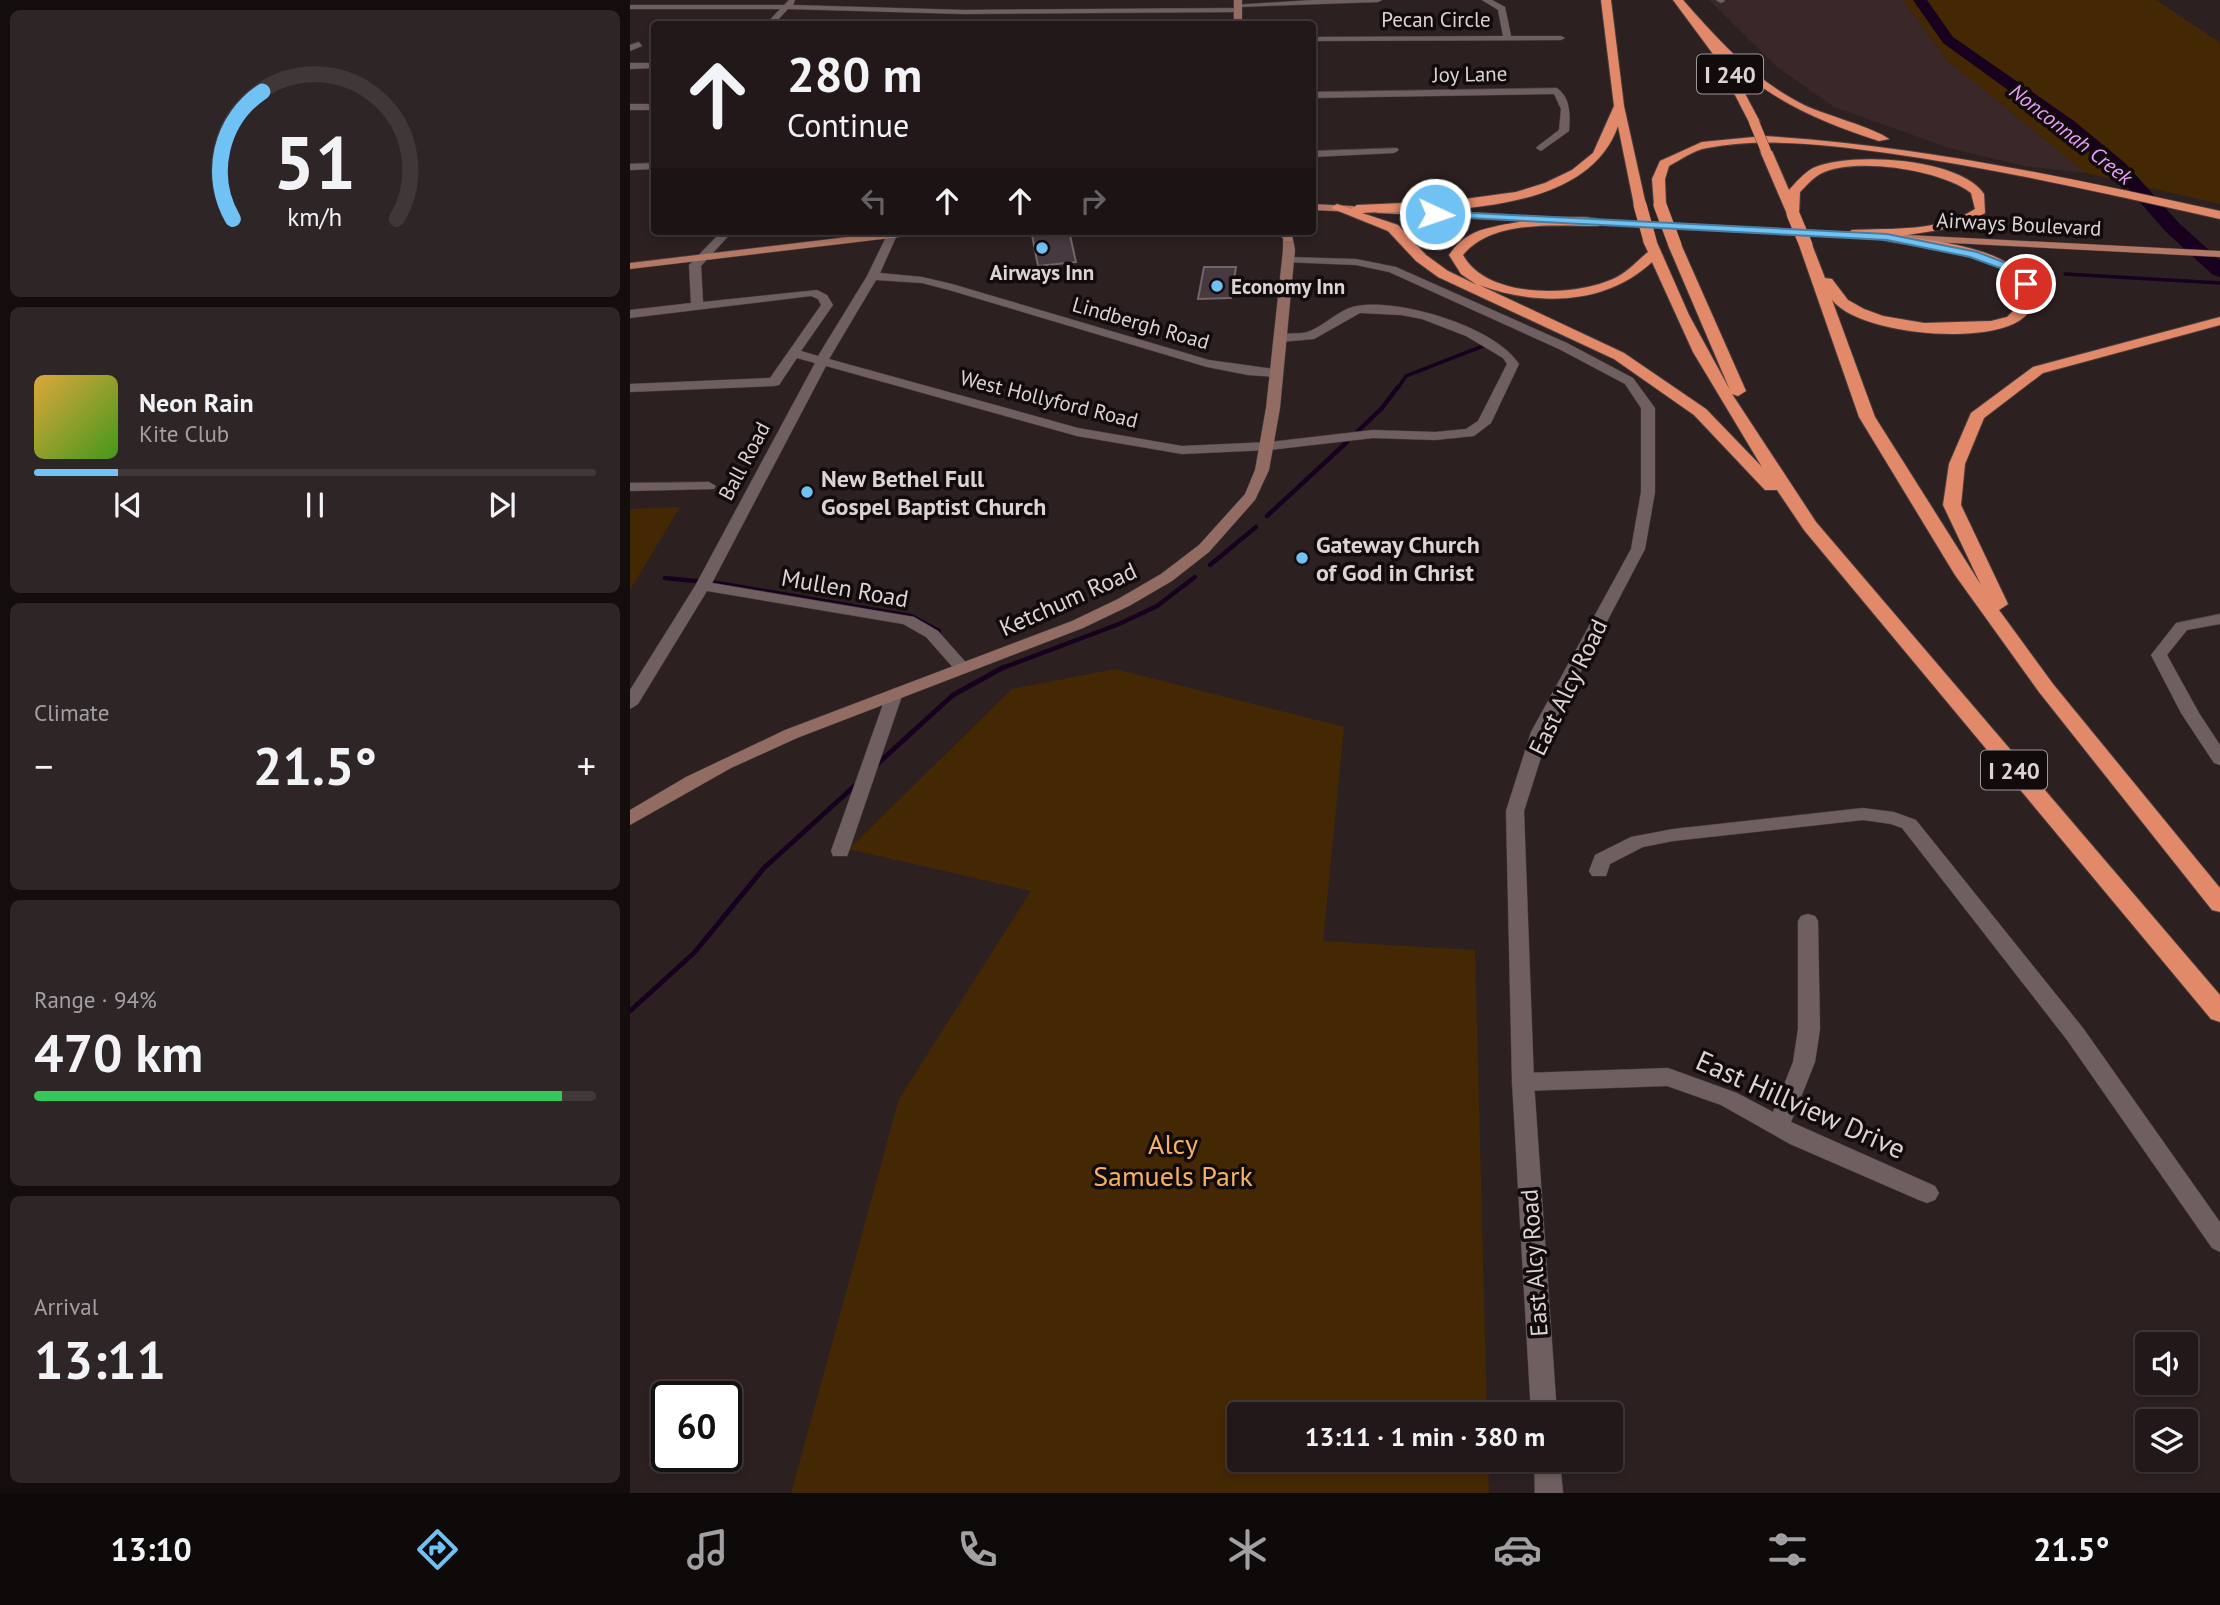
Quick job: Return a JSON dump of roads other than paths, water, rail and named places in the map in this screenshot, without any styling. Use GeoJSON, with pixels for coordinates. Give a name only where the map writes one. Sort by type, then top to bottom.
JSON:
{"type":"FeatureCollection","features":[{"type":"Feature","properties":{"kind":"highway","name":"I 240"},"geometry":{"type":"LineString","coordinates":[[1606,0],[1619,106],[1640,205],[1652,247],[1702,353],[1752,437],[1810,526],[2220,1012]]}},
{"type":"Feature","properties":{"kind":"highway","name":"I 240"},"geometry":{"type":"LineString","coordinates":[[1678,0],[1701,28],[1738,87],[1754,122],[1806,245],[1867,417],[1964,575],[2046,688],[2220,904]]}},
{"type":"Feature","properties":{"kind":"highway"},"geometry":{"type":"LineString","coordinates":[[1701,28],[1756,80],[1819,116],[1892,142],[2004,170]]}},
{"type":"Feature","properties":{"kind":"highway"},"geometry":{"type":"LineString","coordinates":[[1338,208],[1466,204],[1497,199],[1546,185],[1587,165],[1596,156],[1609,136],[1619,106]]}},
{"type":"Feature","properties":{"kind":"highway"},"geometry":{"type":"LineString","coordinates":[[1752,437],[1737,389],[1660,205],[1657,180],[1664,165],[1686,149],[1717,143],[1772,139],[1835,143],[2004,170],[2220,215]]}},
{"type":"Feature","properties":{"kind":"highway"},"geometry":{"type":"LineString","coordinates":[[1793,214],[1794,191],[1817,171],[1870,163],[1918,167],[1958,180],[1975,189],[1980,200],[1981,210],[1969,220],[1947,226],[1852,234]]}},
{"type":"Feature","properties":{"kind":"highway"},"geometry":{"type":"LineString","coordinates":[[1338,208],[1393,228],[1421,258],[1443,274],[1619,356],[1700,412],[1810,526]]}},
{"type":"Feature","properties":{"kind":"highway"},"geometry":{"type":"LineString","coordinates":[[1598,222],[1532,224],[1476,235],[1461,244],[1456,255],[1467,272],[1495,286],[1531,294],[1599,288],[1622,280],[1652,247]]}},
{"type":"Feature","properties":{"kind":"highway"},"geometry":{"type":"LineString","coordinates":[[1812,262],[1842,303],[1871,316],[1911,326],[1969,328],[2011,321],[2029,303],[2026,284],[2007,267],[1973,254],[1887,237]]}},
{"type":"Feature","properties":{"kind":"highway"},"geometry":{"type":"LineString","coordinates":[[2046,688],[1985,579],[1952,505],[1957,464],[1977,416],[2038,370],[2220,321]]}},
{"type":"Feature","properties":{"kind":"main road","name":"Airways Boulevard"},"geometry":{"type":"LineString","coordinates":[[1316,208],[2220,254]]}},
{"type":"Feature","properties":{"kind":"main road"},"geometry":{"type":"LineString","coordinates":[[630,265],[892,235]]}},
{"type":"Feature","properties":{"kind":"main road","name":"Ketchum Road"},"geometry":{"type":"LineString","coordinates":[[631,818],[680,788],[759,747],[962,667],[1025,646],[1114,608],[1164,581],[1226,528],[1254,491],[1269,446],[1288,260],[1286,235]]}},
{"type":"Feature","properties":{"kind":"street"},"geometry":{"type":"LineString","coordinates":[[676,8],[684,0]]}},
{"type":"Feature","properties":{"kind":"street"},"geometry":{"type":"LineString","coordinates":[[1100,11],[1105,0]]}},
{"type":"Feature","properties":{"kind":"street"},"geometry":{"type":"LineString","coordinates":[[630,7],[676,8],[790,3],[956,12],[1100,11],[1378,0]]}},
{"type":"Feature","properties":{"kind":"street"},"geometry":{"type":"LineString","coordinates":[[1486,0],[1502,9],[1507,38]]}},
{"type":"Feature","properties":{"kind":"street"},"geometry":{"type":"LineString","coordinates":[[774,21],[790,3]]}},
{"type":"Feature","properties":{"kind":"street","name":"Pecan Circle"},"geometry":{"type":"LineString","coordinates":[[1316,39],[1561,38]]}},
{"type":"Feature","properties":{"kind":"street"},"geometry":{"type":"LineString","coordinates":[[630,66],[651,66]]}},
{"type":"Feature","properties":{"kind":"street","name":"Joy Lane"},"geometry":{"type":"LineString","coordinates":[[1316,95],[1557,91],[1566,109],[1564,131],[1541,148]]}},
{"type":"Feature","properties":{"kind":"street"},"geometry":{"type":"LineString","coordinates":[[630,107],[651,107]]}},
{"type":"Feature","properties":{"kind":"street"},"geometry":{"type":"LineString","coordinates":[[1316,154],[1394,150]]}},
{"type":"Feature","properties":{"kind":"street"},"geometry":{"type":"LineString","coordinates":[[630,167],[651,166]]}},
{"type":"Feature","properties":{"kind":"street"},"geometry":{"type":"LineString","coordinates":[[696,305],[695,265],[724,235]]}},
{"type":"Feature","properties":{"kind":"street","name":"Ball Road"},"geometry":{"type":"LineString","coordinates":[[630,704],[705,582],[823,359],[873,276],[892,235]]}},
{"type":"Feature","properties":{"kind":"street","name":"East Alcy Road"},"geometry":{"type":"LineString","coordinates":[[1288,260],[1356,262],[1392,268],[1563,346],[1629,381],[1648,408],[1648,492],[1639,548],[1540,732],[1516,811],[1523,1082],[1543,1402]]}},
{"type":"Feature","properties":{"kind":"street","name":"Lindbergh Road"},"geometry":{"type":"LineString","coordinates":[[873,276],[922,280],[952,286],[1207,363],[1277,373]]}},
{"type":"Feature","properties":{"kind":"street"},"geometry":{"type":"LineString","coordinates":[[630,314],[813,292],[823,297],[827,305],[774,382],[630,388]]}},
{"type":"Feature","properties":{"kind":"street","name":"West Hollyford Road"},"geometry":{"type":"LineString","coordinates":[[793,353],[823,359],[1103,438],[1182,450],[1269,446],[1373,434],[1435,436],[1469,433],[1485,423],[1513,364],[1508,356],[1469,333],[1425,316],[1401,311],[1358,309],[1310,336],[1280,338]]}},
{"type":"Feature","properties":{"kind":"street"},"geometry":{"type":"LineString","coordinates":[[630,487],[709,486]]}},
{"type":"Feature","properties":{"kind":"street","name":"Mullen Road"},"geometry":{"type":"LineString","coordinates":[[705,582],[908,620],[932,634],[962,667]]}},
{"type":"Feature","properties":{"kind":"street"},"geometry":{"type":"LineString","coordinates":[[2220,619],[2182,626],[2159,655],[2190,713],[2220,759]]}},
{"type":"Feature","properties":{"kind":"street"},"geometry":{"type":"LineString","coordinates":[[840,851],[895,693]]}},
{"type":"Feature","properties":{"kind":"street"},"geometry":{"type":"LineString","coordinates":[[1599,872],[1602,860],[1623,848],[1673,835],[1863,814],[1894,818],[1909,824],[2075,1034],[2220,1241]]}},
{"type":"Feature","properties":{"kind":"street"},"geometry":{"type":"LineString","coordinates":[[1778,1126],[1804,1062],[1809,1029],[1808,921]]}},
{"type":"Feature","properties":{"kind":"street","name":"East Hillview Drive"},"geometry":{"type":"LineString","coordinates":[[1523,1082],[1668,1077],[1729,1099],[1844,1158],[1927,1193]]}},
{"type":"Feature","properties":{"kind":"street"},"geometry":{"type":"LineString","coordinates":[[1548,1472],[1549,1493]]}},
{"type":"Feature","properties":{"kind":"waterway","name":"Nonconnah Creek"},"geometry":{"type":"LineString","coordinates":[[1920,0],[1948,40],[2068,125],[2119,167],[2172,227],[2220,271]]}},
{"type":"Feature","properties":{"kind":"waterway"},"geometry":{"type":"LineString","coordinates":[[2065,274],[2220,283]]}},
{"type":"Feature","properties":{"kind":"waterway"},"geometry":{"type":"LineString","coordinates":[[1397,389],[1406,376],[1483,346]]}},
{"type":"Feature","properties":{"kind":"waterway"},"geometry":{"type":"LineString","coordinates":[[1358,431],[1382,408],[1398,387]]}},
{"type":"Feature","properties":{"kind":"waterway"},"geometry":{"type":"LineString","coordinates":[[1267,516],[1347,442]]}},
{"type":"Feature","properties":{"kind":"waterway"},"geometry":{"type":"LineString","coordinates":[[1210,565],[1256,527]]}},
{"type":"Feature","properties":{"kind":"waterway"},"geometry":{"type":"LineString","coordinates":[[1121,623],[1157,606],[1195,577]]}},
{"type":"Feature","properties":{"kind":"waterway"},"geometry":{"type":"LineString","coordinates":[[665,578],[717,583],[911,616],[939,631]]}},
{"type":"Feature","properties":{"kind":"waterway"},"geometry":{"type":"LineString","coordinates":[[1001,669],[1119,624]]}},
{"type":"Feature","properties":{"kind":"waterway"},"geometry":{"type":"LineString","coordinates":[[874,767],[953,695],[1001,669]]}},
{"type":"Feature","properties":{"kind":"waterway"},"geometry":{"type":"LineString","coordinates":[[630,1011],[694,953],[764,868],[860,781]]}},
{"type":"Feature","properties":{"kind":"place","name":"Airways Inn"},"geometry":{"type":"Point","coordinates":[1042,248]}},
{"type":"Feature","properties":{"kind":"place","name":"Economy Inn"},"geometry":{"type":"Point","coordinates":[1217,286]}},
{"type":"Feature","properties":{"kind":"place","name":"New Bethel Full Gospel Baptist Church"},"geometry":{"type":"Point","coordinates":[807,492]}},
{"type":"Feature","properties":{"kind":"place","name":"Gateway Church of God in Christ"},"geometry":{"type":"Point","coordinates":[1302,558]}},
{"type":"Feature","properties":{"kind":"park label","name":"Alcy Samuels Park"},"geometry":{"type":"Point","coordinates":[1173,1159]}}]}
